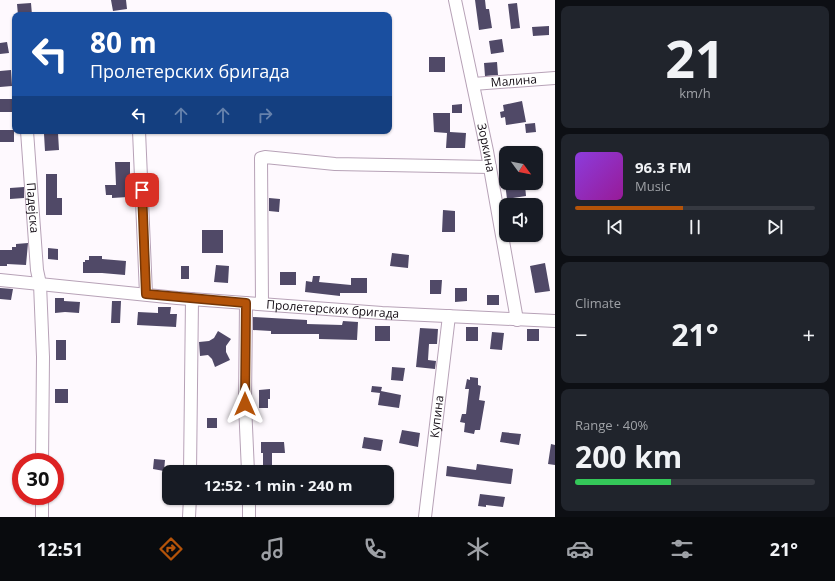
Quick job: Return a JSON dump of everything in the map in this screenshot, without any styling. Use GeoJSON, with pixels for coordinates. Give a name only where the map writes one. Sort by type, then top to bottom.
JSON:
{"type":"FeatureCollection","features":[{"type":"Feature","properties":{"kind":"street","name":"Зоркина"},"geometry":{"type":"LineString","coordinates":[[455,0],[490,167],[517,320]]}},
{"type":"Feature","properties":{"kind":"street","name":"Малина"},"geometry":{"type":"LineString","coordinates":[[473,84],[555,78]]}},
{"type":"Feature","properties":{"kind":"street","name":"Падејска"},"geometry":{"type":"LineString","coordinates":[[27,134],[37,270],[40,284]]}},
{"type":"Feature","properties":{"kind":"street"},"geometry":{"type":"LineString","coordinates":[[138,134],[146,294]]}},
{"type":"Feature","properties":{"kind":"street"},"geometry":{"type":"LineString","coordinates":[[262,304],[260,158],[265,157],[335,164],[490,167]]}},
{"type":"Feature","properties":{"kind":"street","name":"Пролетерских бригада"},"geometry":{"type":"LineString","coordinates":[[0,280],[192,299],[382,313],[555,322]]}},
{"type":"Feature","properties":{"kind":"street"},"geometry":{"type":"LineString","coordinates":[[40,284],[43,357],[42,453]]}},
{"type":"Feature","properties":{"kind":"street"},"geometry":{"type":"LineString","coordinates":[[190,465],[192,299]]}},
{"type":"Feature","properties":{"kind":"street"},"geometry":{"type":"LineString","coordinates":[[246,303],[245,404],[248,465]]}},
{"type":"Feature","properties":{"kind":"street","name":"Купина"},"geometry":{"type":"LineString","coordinates":[[425,517],[449,316]]}},
{"type":"Feature","properties":{"kind":"street"},"geometry":{"type":"LineString","coordinates":[[42,505],[42,517]]}},
{"type":"Feature","properties":{"kind":"street"},"geometry":{"type":"LineString","coordinates":[[189,517],[190,505]]}},
{"type":"Feature","properties":{"kind":"street"},"geometry":{"type":"LineString","coordinates":[[249,505],[249,517]]}},
{"type":"Feature","properties":{"kind":"building"},"geometry":{"type":"Polygon","coordinates":[[[111,0],[126,0],[127,9],[113,11],[111,0]]]}},
{"type":"Feature","properties":{"kind":"building"},"geometry":{"type":"Polygon","coordinates":[[[475,0],[485,0],[486,9],[489,9],[492,28],[479,30],[475,0]]]}},
{"type":"Feature","properties":{"kind":"building"},"geometry":{"type":"Polygon","coordinates":[[[31,3],[32,12],[18,12],[17,4],[31,3]]]}},
{"type":"Feature","properties":{"kind":"building"},"geometry":{"type":"Polygon","coordinates":[[[517,3],[520,28],[511,29],[508,4],[517,3]]]}},
{"type":"Feature","properties":{"kind":"building"},"geometry":{"type":"Polygon","coordinates":[[[549,26],[549,35],[533,36],[532,27],[549,26]]]}},
{"type":"Feature","properties":{"kind":"building"},"geometry":{"type":"Polygon","coordinates":[[[502,39],[504,52],[491,54],[489,41],[502,39]]]}},
{"type":"Feature","properties":{"kind":"building"},"geometry":{"type":"Polygon","coordinates":[[[7,42],[9,53],[0,54],[0,43],[7,42]]]}},
{"type":"Feature","properties":{"kind":"building"},"geometry":{"type":"Polygon","coordinates":[[[429,57],[445,57],[445,72],[429,72],[429,57]]]}},
{"type":"Feature","properties":{"kind":"building"},"geometry":{"type":"Polygon","coordinates":[[[497,62],[498,75],[485,76],[484,63],[497,62]]]}},
{"type":"Feature","properties":{"kind":"building"},"geometry":{"type":"Polygon","coordinates":[[[11,70],[12,86],[0,87],[0,71],[11,70]]]}},
{"type":"Feature","properties":{"kind":"building"},"geometry":{"type":"Polygon","coordinates":[[[0,99],[12,99],[12,112],[0,112],[0,99]]]}},
{"type":"Feature","properties":{"kind":"building"},"geometry":{"type":"Polygon","coordinates":[[[522,101],[526,122],[506,125],[505,117],[501,118],[500,112],[504,111],[503,105],[522,101]]]}},
{"type":"Feature","properties":{"kind":"building"},"geometry":{"type":"Polygon","coordinates":[[[462,104],[462,113],[452,113],[452,105],[462,104]]]}},
{"type":"Feature","properties":{"kind":"building"},"geometry":{"type":"Polygon","coordinates":[[[433,113],[450,113],[450,132],[466,133],[465,148],[446,148],[447,133],[434,132],[433,113]]]}},
{"type":"Feature","properties":{"kind":"building"},"geometry":{"type":"Polygon","coordinates":[[[535,123],[536,132],[526,133],[525,124],[535,123]]]}},
{"type":"Feature","properties":{"kind":"building"},"geometry":{"type":"Polygon","coordinates":[[[0,130],[12,130],[12,134],[14,134],[14,142],[0,142],[0,130]]]}},
{"type":"Feature","properties":{"kind":"building"},"geometry":{"type":"Polygon","coordinates":[[[44,134],[58,134],[59,150],[45,151],[44,134]]]}},
{"type":"Feature","properties":{"kind":"building"},"geometry":{"type":"Polygon","coordinates":[[[115,162],[130,162],[130,176],[127,177],[128,197],[112,198],[112,195],[106,195],[105,185],[116,185],[115,162]]]}},
{"type":"Feature","properties":{"kind":"building"},"geometry":{"type":"Polygon","coordinates":[[[46,174],[57,174],[57,198],[62,198],[62,215],[46,215],[46,174]]]}},
{"type":"Feature","properties":{"kind":"building"},"geometry":{"type":"Polygon","coordinates":[[[24,187],[24,198],[10,199],[10,188],[24,187]]]}},
{"type":"Feature","properties":{"kind":"building"},"geometry":{"type":"Polygon","coordinates":[[[506,190],[525,190],[526,196],[507,198],[506,190]]]}},
{"type":"Feature","properties":{"kind":"building"},"geometry":{"type":"Polygon","coordinates":[[[269,198],[280,199],[279,212],[269,211],[269,198]]]}},
{"type":"Feature","properties":{"kind":"building"},"geometry":{"type":"Polygon","coordinates":[[[443,210],[455,211],[455,232],[442,232],[443,210]]]}},
{"type":"Feature","properties":{"kind":"building"},"geometry":{"type":"Polygon","coordinates":[[[202,230],[223,230],[223,253],[202,253],[202,230]]]}},
{"type":"Feature","properties":{"kind":"building"},"geometry":{"type":"Polygon","coordinates":[[[28,243],[26,265],[7,264],[7,266],[0,266],[0,250],[12,250],[12,247],[16,247],[16,244],[28,243]]]}},
{"type":"Feature","properties":{"kind":"building"},"geometry":{"type":"Polygon","coordinates":[[[48,248],[58,249],[58,260],[48,259],[48,248]]]}},
{"type":"Feature","properties":{"kind":"building"},"geometry":{"type":"Polygon","coordinates":[[[392,253],[409,255],[408,268],[390,266],[392,253]]]}},
{"type":"Feature","properties":{"kind":"building"},"geometry":{"type":"Polygon","coordinates":[[[89,256],[102,256],[102,259],[126,261],[125,275],[83,273],[83,262],[85,262],[85,260],[89,260],[89,256]]]}},
{"type":"Feature","properties":{"kind":"building"},"geometry":{"type":"Polygon","coordinates":[[[545,263],[550,291],[535,293],[530,266],[545,263]]]}},
{"type":"Feature","properties":{"kind":"building"},"geometry":{"type":"Polygon","coordinates":[[[216,265],[229,266],[228,283],[214,282],[216,265]]]}},
{"type":"Feature","properties":{"kind":"building"},"geometry":{"type":"Polygon","coordinates":[[[181,266],[189,266],[189,279],[181,279],[181,266]]]}},
{"type":"Feature","properties":{"kind":"building"},"geometry":{"type":"Polygon","coordinates":[[[280,272],[296,272],[296,285],[280,285],[280,272]]]}},
{"type":"Feature","properties":{"kind":"building"},"geometry":{"type":"Polygon","coordinates":[[[313,276],[320,276],[319,282],[351,285],[351,278],[367,278],[367,293],[340,293],[340,296],[305,292],[306,281],[312,282],[313,276]]]}},
{"type":"Feature","properties":{"kind":"building"},"geometry":{"type":"Polygon","coordinates":[[[430,280],[442,280],[441,294],[430,294],[430,280]]]}},
{"type":"Feature","properties":{"kind":"building"},"geometry":{"type":"Polygon","coordinates":[[[0,288],[13,289],[11,300],[0,299],[0,288]]]}},
{"type":"Feature","properties":{"kind":"building"},"geometry":{"type":"Polygon","coordinates":[[[455,288],[467,288],[467,301],[455,302],[455,288]]]}},
{"type":"Feature","properties":{"kind":"building"},"geometry":{"type":"Polygon","coordinates":[[[487,295],[499,295],[499,305],[487,305],[487,295]]]}},
{"type":"Feature","properties":{"kind":"building"},"geometry":{"type":"Polygon","coordinates":[[[55,298],[64,298],[64,301],[80,302],[79,313],[55,313],[55,298]]]}},
{"type":"Feature","properties":{"kind":"building"},"geometry":{"type":"Polygon","coordinates":[[[112,301],[121,301],[120,323],[111,323],[112,301]]]}},
{"type":"Feature","properties":{"kind":"building"},"geometry":{"type":"Polygon","coordinates":[[[158,307],[171,307],[170,314],[177,314],[176,327],[137,325],[138,312],[158,313],[158,307]]]}},
{"type":"Feature","properties":{"kind":"building"},"geometry":{"type":"Polygon","coordinates":[[[253,317],[307,320],[307,324],[342,325],[343,321],[358,322],[357,340],[319,339],[319,334],[271,334],[271,331],[253,330],[253,317]]]}},
{"type":"Feature","properties":{"kind":"building"},"geometry":{"type":"Polygon","coordinates":[[[375,326],[390,326],[390,341],[375,341],[375,326]]]}},
{"type":"Feature","properties":{"kind":"building"},"geometry":{"type":"Polygon","coordinates":[[[466,327],[478,327],[478,341],[466,341],[466,327]]]}},
{"type":"Feature","properties":{"kind":"building"},"geometry":{"type":"Polygon","coordinates":[[[420,328],[438,329],[437,344],[429,344],[428,360],[436,361],[435,369],[416,367],[420,328]]]}},
{"type":"Feature","properties":{"kind":"building"},"geometry":{"type":"Polygon","coordinates":[[[527,329],[539,329],[539,341],[527,341],[527,329]]]}},
{"type":"Feature","properties":{"kind":"building"},"geometry":{"type":"Polygon","coordinates":[[[218,331],[231,339],[226,346],[226,352],[230,360],[215,367],[212,359],[208,355],[200,356],[199,342],[209,341],[214,338],[218,331]]]}},
{"type":"Feature","properties":{"kind":"building"},"geometry":{"type":"Polygon","coordinates":[[[492,332],[504,333],[502,350],[490,349],[492,332]]]}},
{"type":"Feature","properties":{"kind":"building"},"geometry":{"type":"Polygon","coordinates":[[[56,340],[66,340],[66,360],[56,360],[56,340]]]}},
{"type":"Feature","properties":{"kind":"building"},"geometry":{"type":"Polygon","coordinates":[[[392,367],[405,368],[403,381],[391,380],[392,367]]]}},
{"type":"Feature","properties":{"kind":"building"},"geometry":{"type":"Polygon","coordinates":[[[470,377],[478,378],[478,385],[481,386],[479,400],[485,401],[480,430],[475,430],[474,434],[464,432],[465,423],[460,422],[462,414],[466,414],[469,389],[465,389],[467,379],[470,380],[470,377]]]}},
{"type":"Feature","properties":{"kind":"building"},"geometry":{"type":"Polygon","coordinates":[[[372,386],[382,387],[381,391],[401,395],[399,408],[378,405],[380,393],[371,392],[372,386]]]}},
{"type":"Feature","properties":{"kind":"building"},"geometry":{"type":"Polygon","coordinates":[[[55,389],[68,389],[68,403],[55,403],[55,389]]]}},
{"type":"Feature","properties":{"kind":"building"},"geometry":{"type":"Polygon","coordinates":[[[270,389],[268,408],[259,408],[259,390],[270,389]]]}},
{"type":"Feature","properties":{"kind":"building"},"geometry":{"type":"Polygon","coordinates":[[[207,418],[217,418],[217,428],[207,428],[207,418]]]}},
{"type":"Feature","properties":{"kind":"building"},"geometry":{"type":"Polygon","coordinates":[[[402,430],[420,433],[418,447],[399,443],[402,430]]]}},
{"type":"Feature","properties":{"kind":"building"},"geometry":{"type":"Polygon","coordinates":[[[502,432],[521,434],[519,445],[500,442],[502,432]]]}},
{"type":"Feature","properties":{"kind":"building"},"geometry":{"type":"Polygon","coordinates":[[[364,437],[383,440],[381,451],[362,448],[364,437]]]}},
{"type":"Feature","properties":{"kind":"building"},"geometry":{"type":"Polygon","coordinates":[[[261,442],[284,442],[285,453],[272,453],[272,465],[263,465],[263,453],[261,453],[261,442]]]}},
{"type":"Feature","properties":{"kind":"building"},"geometry":{"type":"Polygon","coordinates":[[[551,444],[555,445],[555,465],[548,464],[551,444]]]}},
{"type":"Feature","properties":{"kind":"building"},"geometry":{"type":"Polygon","coordinates":[[[154,459],[165,460],[165,465],[162,465],[162,471],[153,469],[154,459]]]}},
{"type":"Feature","properties":{"kind":"building"},"geometry":{"type":"Polygon","coordinates":[[[477,464],[513,469],[511,484],[446,476],[447,466],[476,470],[477,464]]]}},
{"type":"Feature","properties":{"kind":"building"},"geometry":{"type":"Polygon","coordinates":[[[480,494],[505,497],[503,507],[486,505],[486,507],[478,506],[480,494]]]}},
{"type":"Feature","properties":{"kind":"route"},"geometry":{"type":"LineString","coordinates":[[142,190],[146,294],[246,303],[245,404]]}}]}
